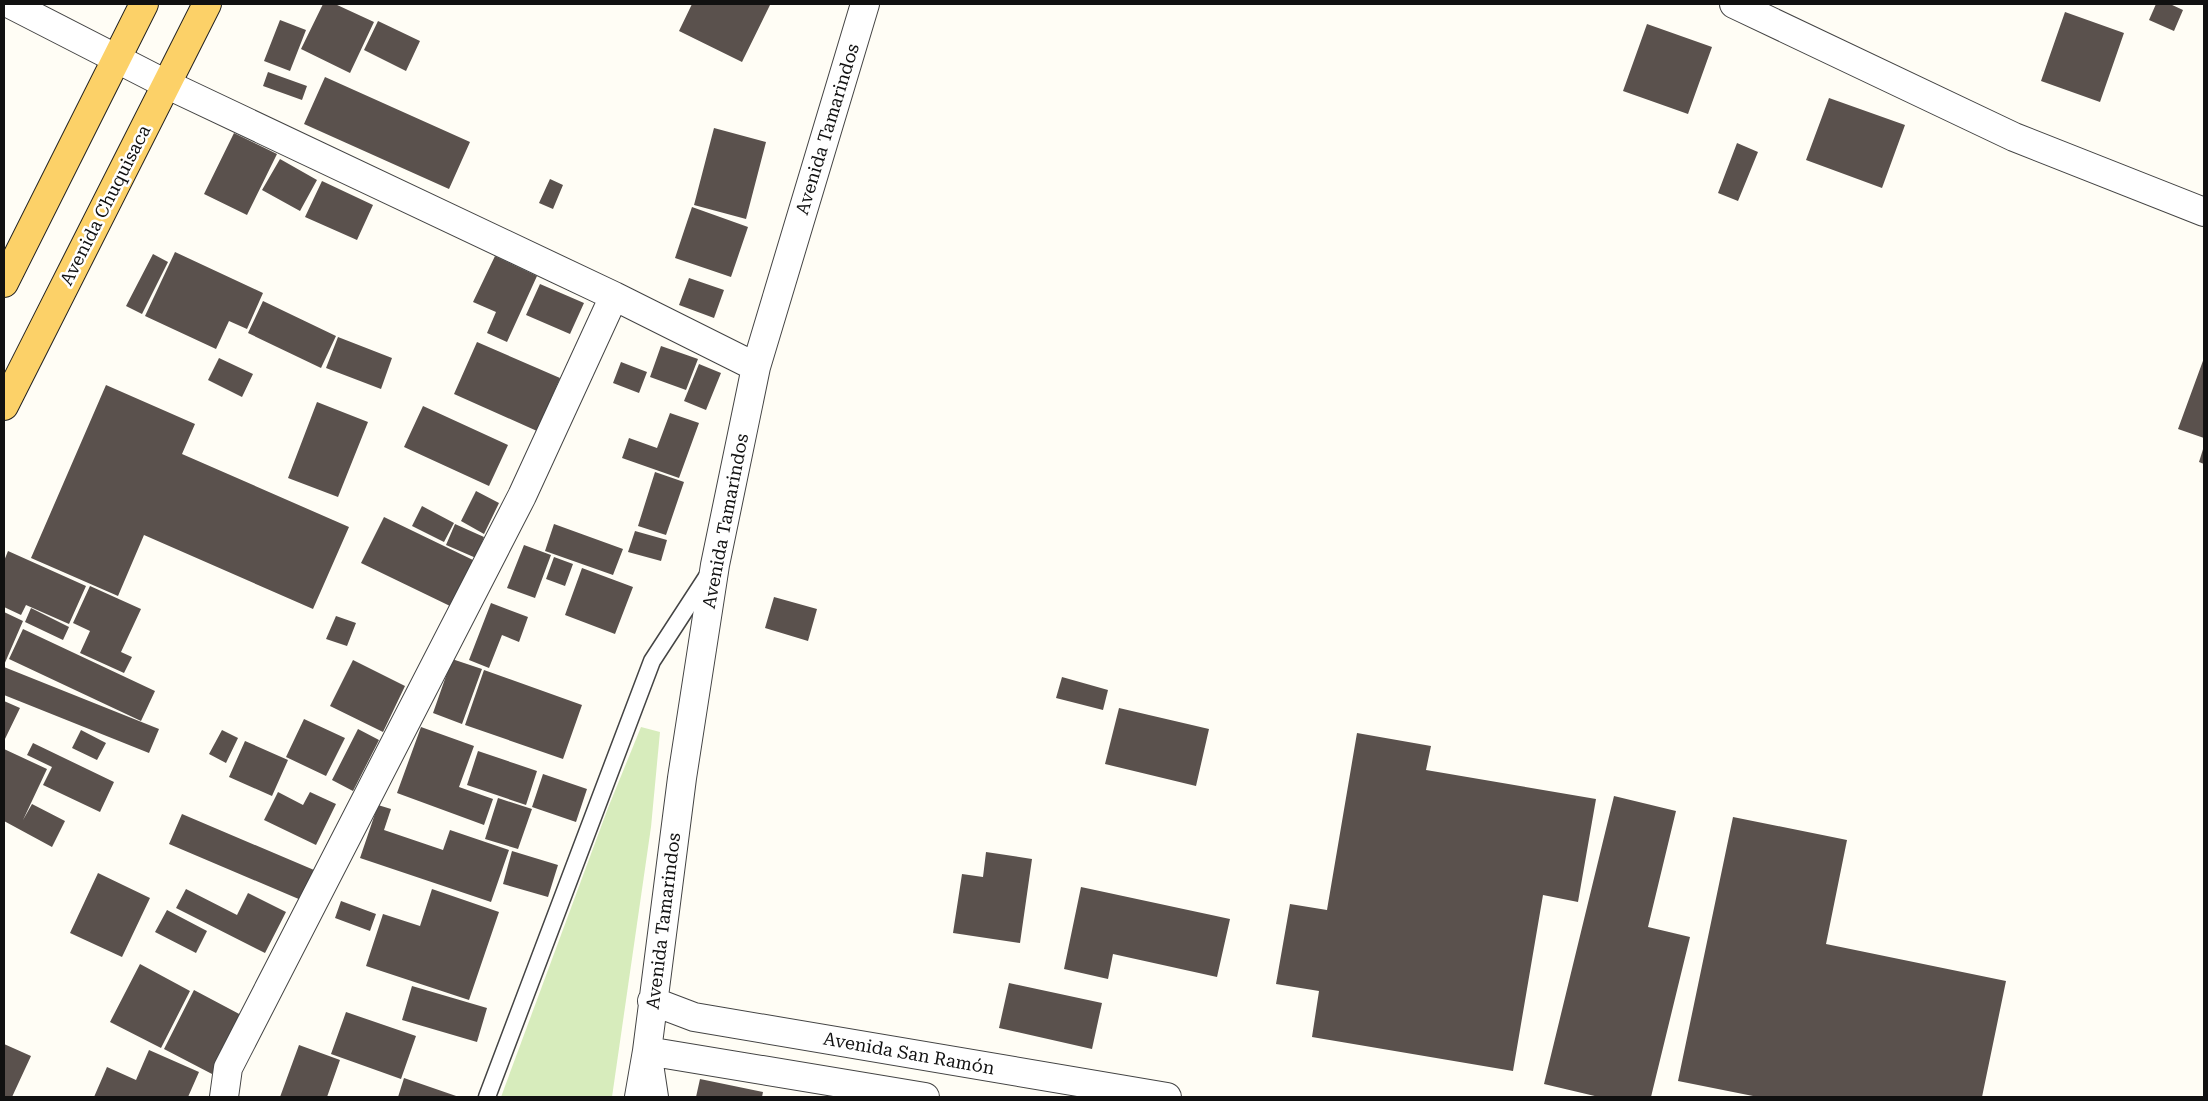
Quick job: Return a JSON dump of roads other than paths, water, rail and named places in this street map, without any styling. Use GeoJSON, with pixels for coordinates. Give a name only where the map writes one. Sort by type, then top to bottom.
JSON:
{"type":"FeatureCollection","features":[{"type":"Feature","properties":{"kind":"main road"},"geometry":{"type":"LineString","coordinates":[[4,283],[144,4]]}},
{"type":"Feature","properties":{"kind":"main road","name":"Avenida Chuquisaca"},"geometry":{"type":"LineString","coordinates":[[4,406],[207,4]]}},
{"type":"Feature","properties":{"kind":"street"},"geometry":{"type":"LineString","coordinates":[[10,4],[166,84],[614,296],[756,367]]}},
{"type":"Feature","properties":{"kind":"street","name":"Avenida Tamarindos"},"geometry":{"type":"LineString","coordinates":[[639,1097],[647,1051],[682,778],[715,565],[756,367],[865,4]]}},
{"type":"Feature","properties":{"kind":"street"},"geometry":{"type":"LineString","coordinates":[[1734,4],[2014,137],[2204,212]]}},
{"type":"Feature","properties":{"kind":"street"},"geometry":{"type":"LineString","coordinates":[[224,1097],[228,1068],[522,496],[614,296]]}},
{"type":"Feature","properties":{"kind":"street","name":"Avenida San Ramón"},"geometry":{"type":"LineString","coordinates":[[652,1001],[694,1017],[1167,1097]]}},
{"type":"Feature","properties":{"kind":"street"},"geometry":{"type":"LineString","coordinates":[[647,1051],[924,1097]]}},
{"type":"Feature","properties":{"kind":"street","name":"Avenida Tamarindos"},"geometry":{"type":"LineString","coordinates":[[647,1051],[654,1097]]}},
{"type":"Feature","properties":{"kind":"lane"},"geometry":{"type":"LineString","coordinates":[[487,1097],[652,661],[715,565]]}}]}
